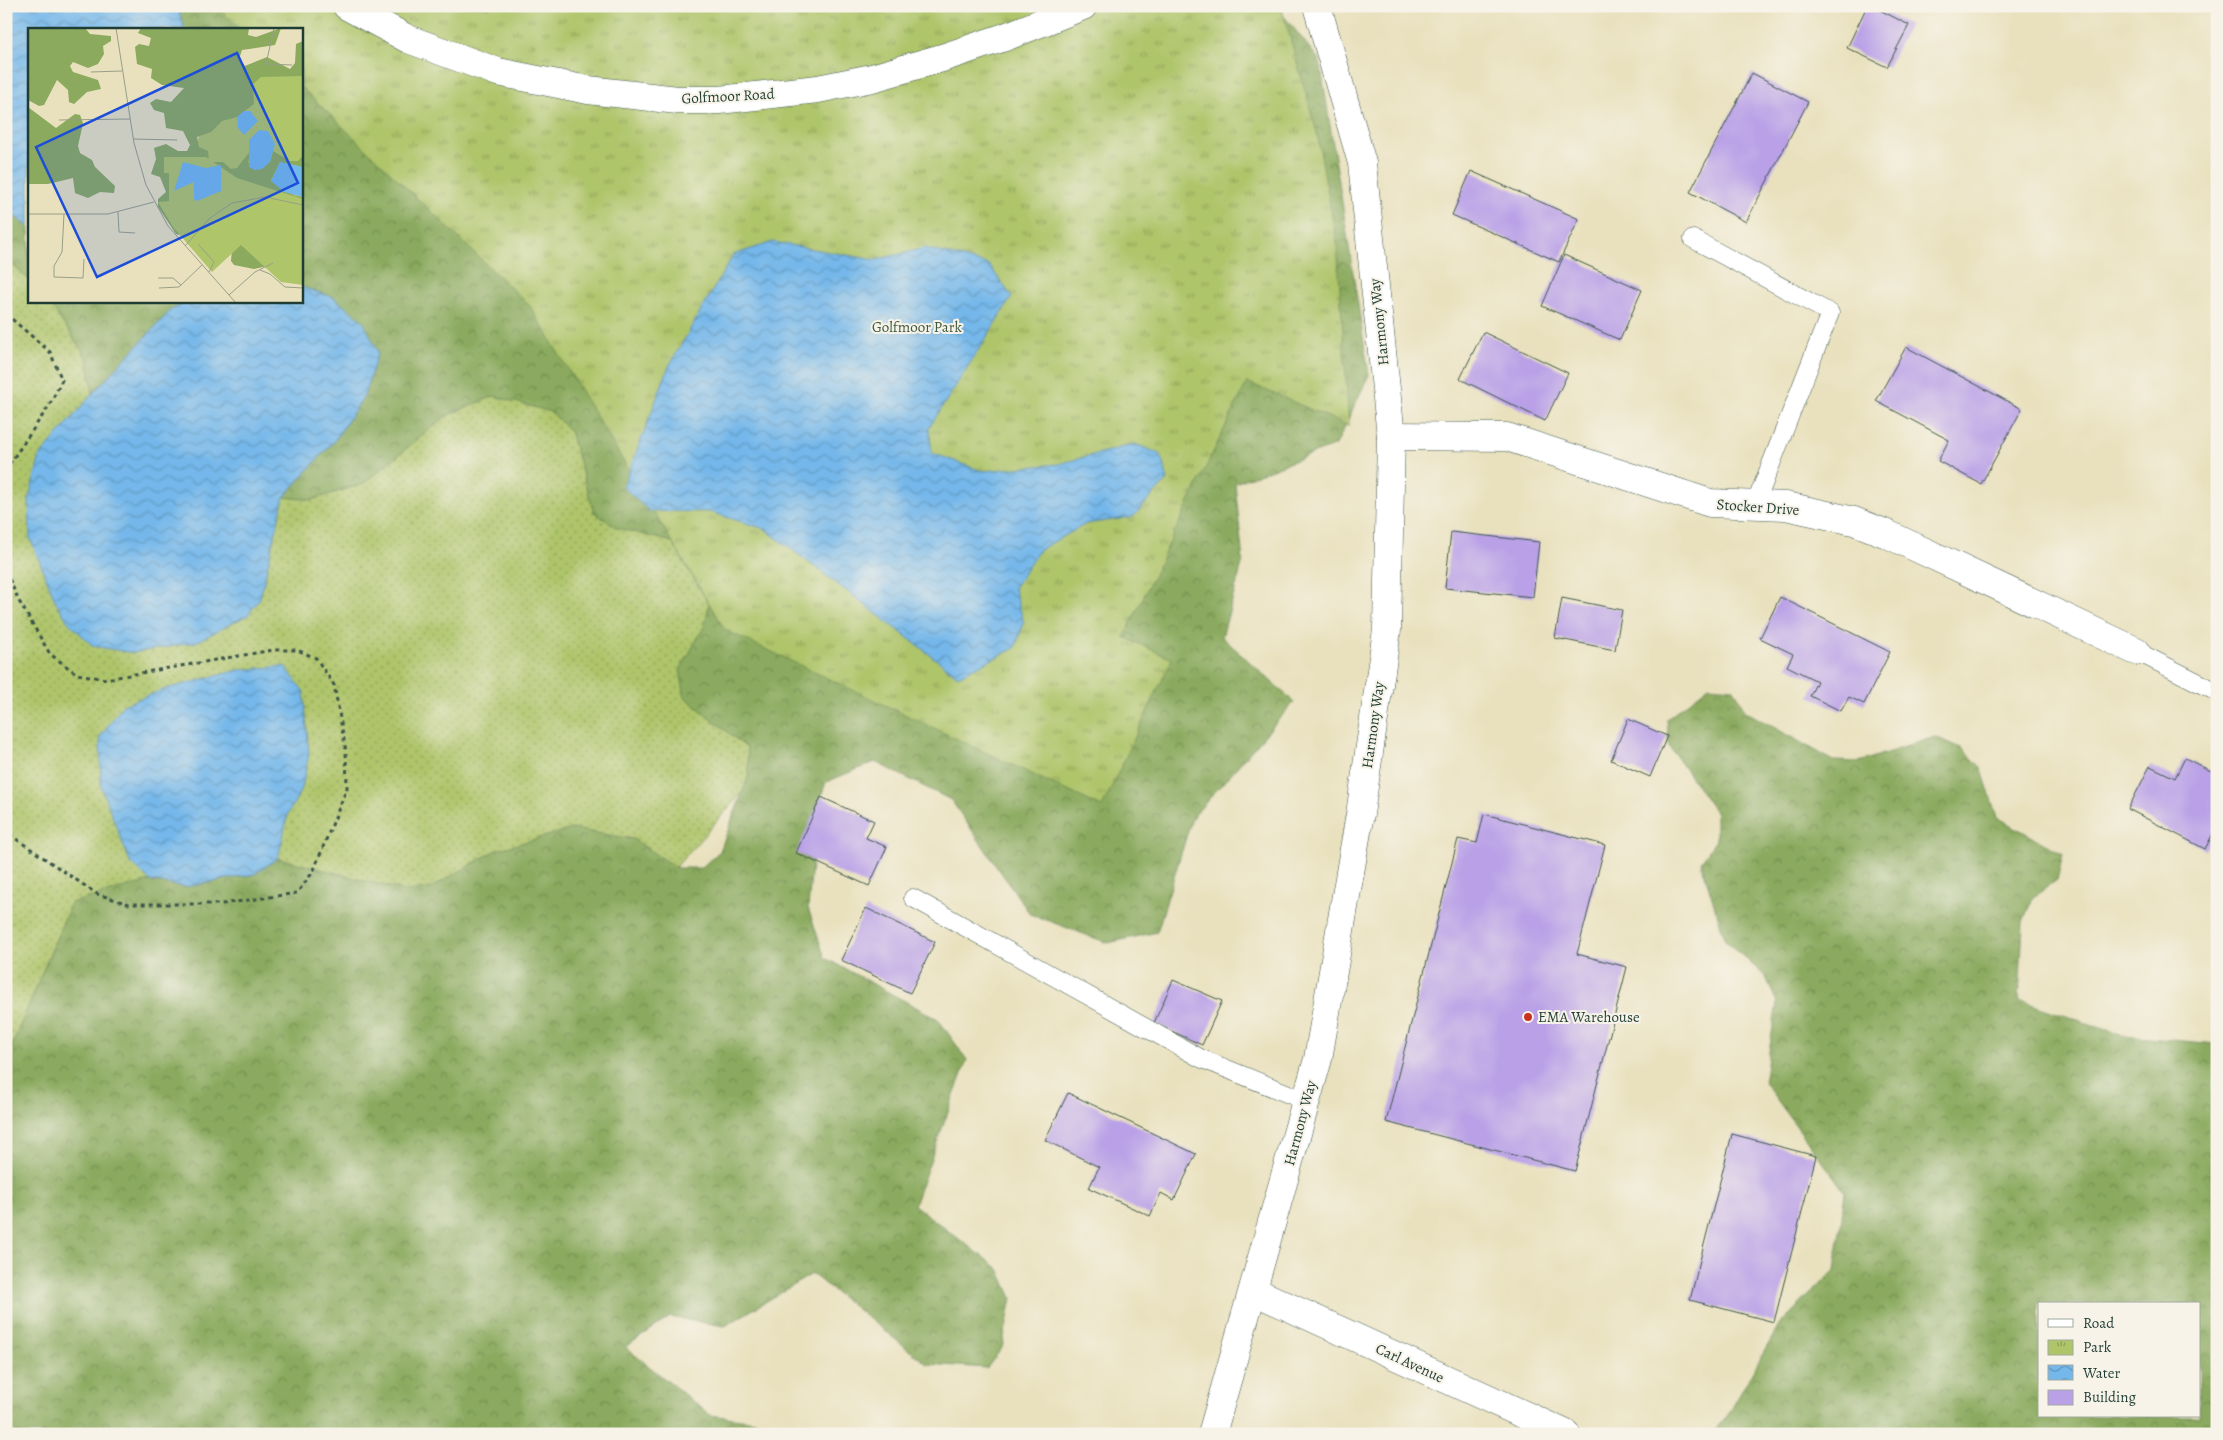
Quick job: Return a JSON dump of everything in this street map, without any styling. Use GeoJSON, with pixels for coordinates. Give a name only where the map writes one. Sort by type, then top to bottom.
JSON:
{"type":"FeatureCollection","features":[{"type":"Feature","properties":{"kind":"street","name":"Golfmoor Road"},"geometry":{"type":"LineString","coordinates":[[347,6],[360,15],[408,39],[498,72],[588,90],[678,100],[720,100],[818,89],[872,78],[996,40],[1083,6]]}},
{"type":"Feature","properties":{"kind":"street","name":"Harmony Way"},"geometry":{"type":"LineString","coordinates":[[1212,1434],[1254,1291],[1318,1059],[1360,814],[1387,630],[1390,436],[1362,163],[1317,6]]}},
{"type":"Feature","properties":{"kind":"street","name":"Stocker Drive"},"geometry":{"type":"LineString","coordinates":[[1390,436],[1507,436],[1710,504],[1786,506],[1854,521],[1887,534],[2136,651]]}},
{"type":"Feature","properties":{"kind":"street","name":"Carl Avenue"},"geometry":{"type":"LineString","coordinates":[[1254,1291],[1566,1434]]}},
{"type":"Feature","properties":{"kind":"lane"},"geometry":{"type":"LineString","coordinates":[[1693,238],[1830,313],[1755,505]]}},
{"type":"Feature","properties":{"kind":"lane"},"geometry":{"type":"LineString","coordinates":[[2136,651],[2217,692]]}},
{"type":"Feature","properties":{"kind":"lane"},"geometry":{"type":"LineString","coordinates":[[913,898],[1200,1058],[1306,1101]]}},
{"type":"Feature","properties":{"kind":"path"},"geometry":{"type":"LineString","coordinates":[[6,314],[50,352],[62,380],[48,406],[6,469]]}},
{"type":"Feature","properties":{"kind":"path"},"geometry":{"type":"LineString","coordinates":[[6,572],[18,601],[50,654],[77,674],[106,679],[273,650],[297,650],[316,658],[334,685],[346,751],[347,788],[313,872],[297,893],[222,904],[129,904],[97,894],[6,832]]}},
{"type":"Feature","properties":{"kind":"green space"},"geometry":{"type":"Polygon","coordinates":[[[6,6],[217,6],[239,28],[28,28],[28,302],[302,302],[302,88],[530,306],[790,739],[625,924],[6,1172],[6,6]]]}},
{"type":"Feature","properties":{"kind":"green space"},"geometry":{"type":"Polygon","coordinates":[[[177,6],[1276,6],[1320,61],[1369,375],[1336,445],[1235,483],[1243,561],[1222,637],[1294,702],[1192,818],[1157,932],[1108,943],[1030,914],[951,800],[875,762],[826,782],[817,807],[808,908],[825,958],[938,1019],[967,1060],[914,1205],[999,1269],[1012,1298],[1002,1348],[987,1368],[927,1364],[812,1274],[725,1326],[670,1317],[625,1347],[710,1415],[763,1422],[777,1434],[6,1434],[6,1379],[12,1340],[6,1329],[6,1060],[71,903],[150,881],[185,887],[255,874],[278,858],[405,891],[429,889],[496,850],[572,829],[633,839],[676,868],[701,868],[720,851],[749,775],[747,748],[685,697],[680,670],[705,625],[715,572],[669,541],[617,528],[594,512],[570,431],[551,412],[494,396],[446,416],[363,484],[311,500],[284,497],[335,440],[364,396],[378,352],[333,297],[302,287],[302,28],[185,28],[177,6]]]}},
{"type":"Feature","properties":{"kind":"green space","name":"Golfmoor Park"},"geometry":{"type":"Polygon","coordinates":[[[217,6],[1281,6],[1317,133],[1337,244],[1349,426],[1247,382],[1124,637],[1172,659],[1102,807],[725,630],[530,306],[302,88],[302,28],[239,28],[217,6]]]}},
{"type":"Feature","properties":{"kind":"green space"},"geometry":{"type":"Polygon","coordinates":[[[6,210],[28,226],[28,279],[6,259],[6,210]]]}},
{"type":"Feature","properties":{"kind":"green space"},"geometry":{"type":"Polygon","coordinates":[[[49,302],[185,302],[171,310],[93,393],[87,358],[49,302]]]}},
{"type":"Feature","properties":{"kind":"green space"},"geometry":{"type":"Polygon","coordinates":[[[1709,686],[1734,688],[1745,711],[1834,761],[1859,762],[1935,737],[1963,749],[1981,767],[1997,817],[2063,854],[2057,880],[2032,898],[2023,922],[2019,1000],[2125,1036],[2217,1044],[2217,1434],[1711,1434],[1728,1415],[1780,1324],[1835,1270],[1845,1192],[1764,1082],[1777,1003],[1766,977],[1725,940],[1701,862],[1716,840],[1716,813],[1669,746],[1667,719],[1709,686]]]}},
{"type":"Feature","properties":{"kind":"water"},"geometry":{"type":"Polygon","coordinates":[[[6,6],[177,6],[185,28],[28,28],[28,226],[6,210],[6,6]]]}},
{"type":"Feature","properties":{"kind":"water"},"geometry":{"type":"Polygon","coordinates":[[[773,242],[875,260],[925,248],[989,265],[1012,297],[929,428],[932,453],[982,471],[1058,464],[1135,444],[1160,454],[1168,479],[1133,517],[1086,524],[1039,550],[1014,588],[1024,623],[1015,648],[958,676],[765,529],[710,512],[649,511],[623,487],[669,366],[733,255],[773,242]]]}},
{"type":"Feature","properties":{"kind":"water"},"geometry":{"type":"Polygon","coordinates":[[[302,287],[333,297],[363,321],[378,352],[364,396],[335,440],[284,497],[260,598],[248,615],[196,642],[133,653],[93,646],[68,622],[55,600],[30,538],[29,498],[40,456],[93,393],[171,310],[185,302],[302,302],[302,287]]]}},
{"type":"Feature","properties":{"kind":"water"},"geometry":{"type":"Polygon","coordinates":[[[285,666],[304,692],[309,754],[302,788],[288,814],[278,858],[255,874],[185,887],[150,881],[130,862],[101,787],[100,737],[123,705],[162,690],[238,670],[285,666]]]}},
{"type":"Feature","properties":{"kind":"building"},"geometry":{"type":"Polygon","coordinates":[[[1867,6],[1872,6],[1909,25],[1887,67],[1847,48],[1867,6]]]}},
{"type":"Feature","properties":{"kind":"building"},"geometry":{"type":"Polygon","coordinates":[[[1752,73],[1808,102],[1746,222],[1690,192],[1752,73]]]}},
{"type":"Feature","properties":{"kind":"building"},"geometry":{"type":"Polygon","coordinates":[[[1471,171],[1579,219],[1559,262],[1452,215],[1471,171]]]}},
{"type":"Feature","properties":{"kind":"building"},"geometry":{"type":"Polygon","coordinates":[[[1564,255],[1642,290],[1620,340],[1542,306],[1564,255]]]}},
{"type":"Feature","properties":{"kind":"building"},"geometry":{"type":"Polygon","coordinates":[[[1483,332],[1568,373],[1545,421],[1460,379],[1483,332]]]}},
{"type":"Feature","properties":{"kind":"building"},"geometry":{"type":"Polygon","coordinates":[[[1906,347],[2022,409],[1981,484],[1938,461],[1949,440],[1876,401],[1906,347]]]}},
{"type":"Feature","properties":{"kind":"building"},"geometry":{"type":"Polygon","coordinates":[[[1451,532],[1539,542],[1533,597],[1445,588],[1451,532]]]}},
{"type":"Feature","properties":{"kind":"building"},"geometry":{"type":"Polygon","coordinates":[[[1780,597],[1890,652],[1864,704],[1849,697],[1841,711],[1810,696],[1817,681],[1787,666],[1793,654],[1760,638],[1780,597]]]}},
{"type":"Feature","properties":{"kind":"building"},"geometry":{"type":"Polygon","coordinates":[[[1562,598],[1622,610],[1615,650],[1555,638],[1562,598]]]}},
{"type":"Feature","properties":{"kind":"building"},"geometry":{"type":"Polygon","coordinates":[[[1628,719],[1667,736],[1650,777],[1611,760],[1628,719]]]}},
{"type":"Feature","properties":{"kind":"building"},"geometry":{"type":"Polygon","coordinates":[[[2185,758],[2217,774],[2213,785],[2217,787],[2217,826],[2205,849],[2128,809],[2150,766],[2175,778],[2185,758]]]}},
{"type":"Feature","properties":{"kind":"building"},"geometry":{"type":"Polygon","coordinates":[[[821,797],[874,821],[866,838],[887,847],[869,886],[796,853],[821,797]]]}},
{"type":"Feature","properties":{"kind":"building"},"geometry":{"type":"Polygon","coordinates":[[[1484,814],[1605,845],[1577,954],[1627,967],[1575,1171],[1386,1122],[1458,839],[1477,843],[1484,814]]]}},
{"type":"Feature","properties":{"kind":"building"},"geometry":{"type":"Polygon","coordinates":[[[866,908],[935,942],[910,993],[841,960],[866,908]]]}},
{"type":"Feature","properties":{"kind":"building"},"geometry":{"type":"Polygon","coordinates":[[[1173,980],[1222,1001],[1202,1045],[1154,1023],[1173,980]]]}},
{"type":"Feature","properties":{"kind":"building"},"geometry":{"type":"Polygon","coordinates":[[[1068,1093],[1196,1154],[1174,1200],[1161,1193],[1150,1216],[1089,1188],[1099,1167],[1045,1140],[1068,1093]]]}},
{"type":"Feature","properties":{"kind":"building"},"geometry":{"type":"Polygon","coordinates":[[[1732,1134],[1816,1156],[1774,1322],[1690,1300],[1732,1134]]]}},
{"type":"Feature","properties":{"kind":"place","name":"EMA Warehouse"},"geometry":{"type":"Point","coordinates":[1528,1017]}}]}
